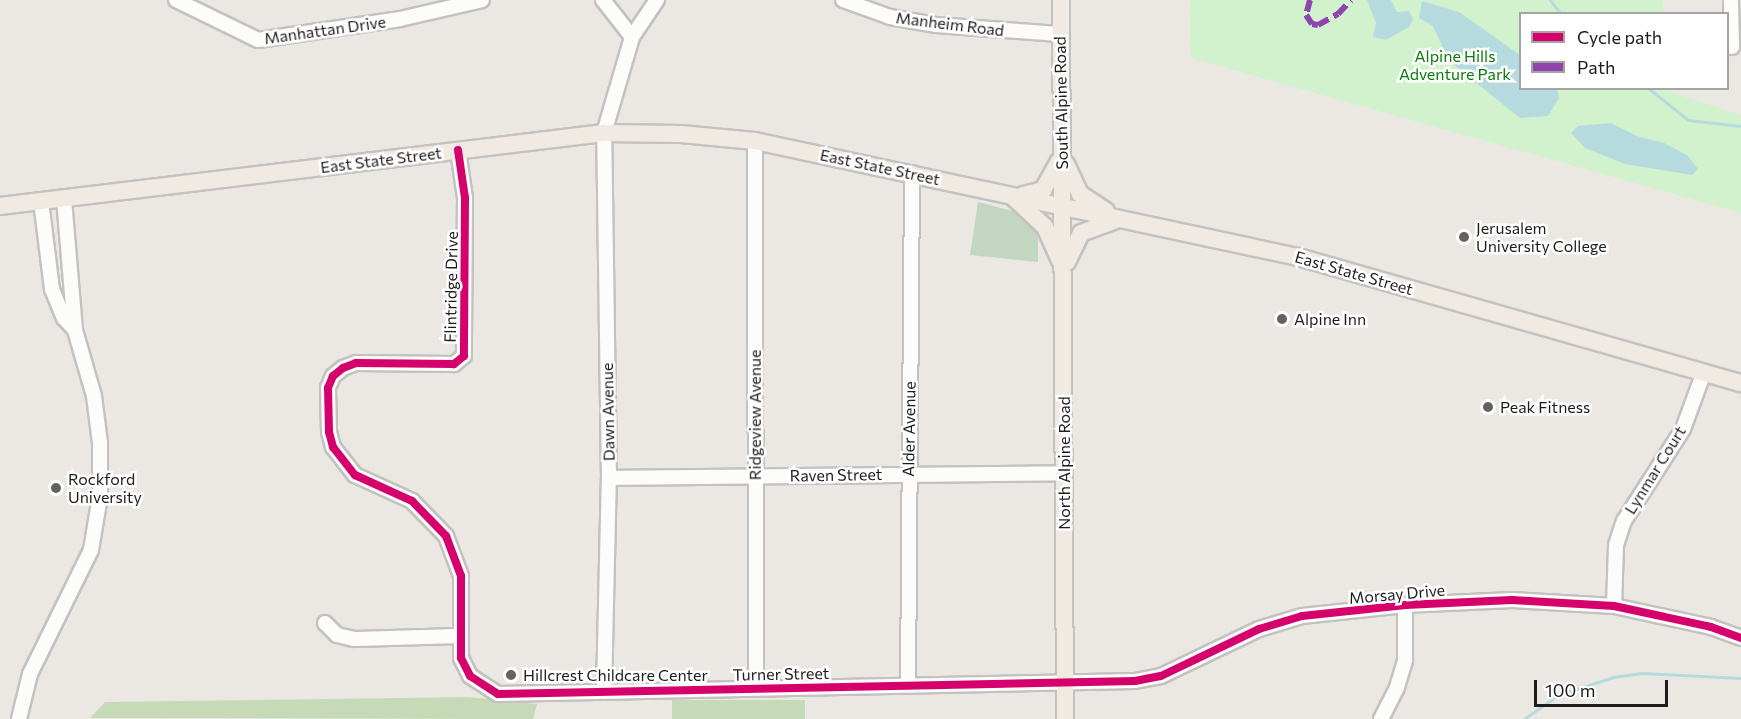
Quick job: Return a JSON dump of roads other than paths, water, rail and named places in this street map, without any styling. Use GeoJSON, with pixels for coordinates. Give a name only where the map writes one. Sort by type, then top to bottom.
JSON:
{"type":"FeatureCollection","features":[{"type":"Feature","properties":{"kind":"main road","name":"South Alpine Road"},"geometry":{"type":"LineString","coordinates":[[1060,0],[1063,206]]}},
{"type":"Feature","properties":{"kind":"main road","name":"East State Street"},"geometry":{"type":"LineString","coordinates":[[0,206],[604,133],[681,134],[755,141],[1298,257],[1741,383]]}},
{"type":"Feature","properties":{"kind":"main road"},"geometry":{"type":"LineString","coordinates":[[1008,195],[1043,190],[1053,177],[1062,151]]}},
{"type":"Feature","properties":{"kind":"main road"},"geometry":{"type":"LineString","coordinates":[[1062,151],[1080,194],[1120,219]]}},
{"type":"Feature","properties":{"kind":"main road"},"geometry":{"type":"LineString","coordinates":[[1008,195],[1025,205],[1046,227],[1064,270]]}},
{"type":"Feature","properties":{"kind":"main road","name":"North Alpine Road"},"geometry":{"type":"LineString","coordinates":[[1063,206],[1065,719]]}},
{"type":"Feature","properties":{"kind":"main road"},"geometry":{"type":"LineString","coordinates":[[1064,270],[1081,233],[1120,219]]}},
{"type":"Feature","properties":{"kind":"street","name":"Manhattan Drive"},"geometry":{"type":"LineString","coordinates":[[176,0],[258,40],[400,19],[482,0]]}},
{"type":"Feature","properties":{"kind":"street"},"geometry":{"type":"LineString","coordinates":[[603,0],[632,37]]}},
{"type":"Feature","properties":{"kind":"street","name":"Dawn Avenue"},"geometry":{"type":"LineString","coordinates":[[604,692],[609,478],[604,133],[632,37],[657,0]]}},
{"type":"Feature","properties":{"kind":"street","name":"Manheim Road"},"geometry":{"type":"LineString","coordinates":[[843,0],[936,25],[1060,33]]}},
{"type":"Feature","properties":{"kind":"street"},"geometry":{"type":"LineString","coordinates":[[1731,0],[1734,46]]}},
{"type":"Feature","properties":{"kind":"street","name":"Ridgeview Avenue"},"geometry":{"type":"LineString","coordinates":[[755,141],[756,688]]}},
{"type":"Feature","properties":{"kind":"street","name":"Flintridge Drive"},"geometry":{"type":"LineString","coordinates":[[458,150],[465,198],[464,356],[454,364],[356,363],[333,376],[328,388],[329,432],[344,464],[355,475],[412,501],[446,536],[461,576],[461,658],[470,676],[498,694]]}},
{"type":"Feature","properties":{"kind":"street","name":"Alder Avenue"},"geometry":{"type":"LineString","coordinates":[[908,685],[912,173]]}},
{"type":"Feature","properties":{"kind":"street"},"geometry":{"type":"LineString","coordinates":[[20,719],[30,674],[91,550],[100,496],[100,443],[94,396],[75,330],[64,198]]}},
{"type":"Feature","properties":{"kind":"street"},"geometry":{"type":"LineString","coordinates":[[41,201],[52,289],[64,318],[75,330]]}},
{"type":"Feature","properties":{"kind":"street","name":"Lynmar Court"},"geometry":{"type":"LineString","coordinates":[[1614,606],[1616,545],[1624,521],[1683,429],[1704,372]]}},
{"type":"Feature","properties":{"kind":"street","name":"Raven Street"},"geometry":{"type":"LineString","coordinates":[[609,478],[1064,473]]}},
{"type":"Feature","properties":{"kind":"street","name":"Morsay Drive"},"geometry":{"type":"LineString","coordinates":[[1065,682],[1124,682],[1161,676],[1259,629],[1302,616],[1406,605],[1512,600],[1614,606],[1711,627],[1741,638]]}},
{"type":"Feature","properties":{"kind":"street"},"geometry":{"type":"LineString","coordinates":[[1381,719],[1397,687],[1404,660],[1406,605]]}},
{"type":"Feature","properties":{"kind":"street"},"geometry":{"type":"LineString","coordinates":[[325,623],[337,635],[354,639],[461,636]]}},
{"type":"Feature","properties":{"kind":"street","name":"Turner Street"},"geometry":{"type":"LineString","coordinates":[[498,694],[1065,682]]}},
{"type":"Feature","properties":{"kind":"water"},"geometry":{"type":"Polygon","coordinates":[[[1367,0],[1391,0],[1397,12],[1409,11],[1413,19],[1409,27],[1386,40],[1373,37],[1376,23],[1367,0]]]}},
{"type":"Feature","properties":{"kind":"water"},"geometry":{"type":"Polygon","coordinates":[[[1422,1],[1459,12],[1519,54],[1519,90],[1557,90],[1559,98],[1548,116],[1520,118],[1449,61],[1433,26],[1419,18],[1422,1]]]}},
{"type":"Feature","properties":{"kind":"water"},"geometry":{"type":"Polygon","coordinates":[[[1611,123],[1637,136],[1664,143],[1687,155],[1698,169],[1692,175],[1625,164],[1585,148],[1571,133],[1578,126],[1611,123]]]}},
{"type":"Feature","properties":{"kind":"waterway"},"geometry":{"type":"LineString","coordinates":[[1550,0],[1559,12]]}},
{"type":"Feature","properties":{"kind":"waterway"},"geometry":{"type":"LineString","coordinates":[[1650,90],[1688,120],[1741,126]]}},
{"type":"Feature","properties":{"kind":"waterway"},"geometry":{"type":"LineString","coordinates":[[1524,719],[1558,695],[1613,677],[1642,673],[1741,678]]}},
{"type":"Feature","properties":{"kind":"place","name":"Jerusalem University College"},"geometry":{"type":"Point","coordinates":[1464,237]}},
{"type":"Feature","properties":{"kind":"place","name":"Alpine Inn"},"geometry":{"type":"Point","coordinates":[1282,319]}},
{"type":"Feature","properties":{"kind":"place","name":"Peak Fitness"},"geometry":{"type":"Point","coordinates":[1488,407]}},
{"type":"Feature","properties":{"kind":"place","name":"Rockford University"},"geometry":{"type":"Point","coordinates":[56,488]}},
{"type":"Feature","properties":{"kind":"place","name":"Hillcrest Childcare Center"},"geometry":{"type":"Point","coordinates":[511,675]}},
{"type":"Feature","properties":{"kind":"park label","name":"Alpine Hills Adventure Park"},"geometry":{"type":"Point","coordinates":[1455,65]}}]}
